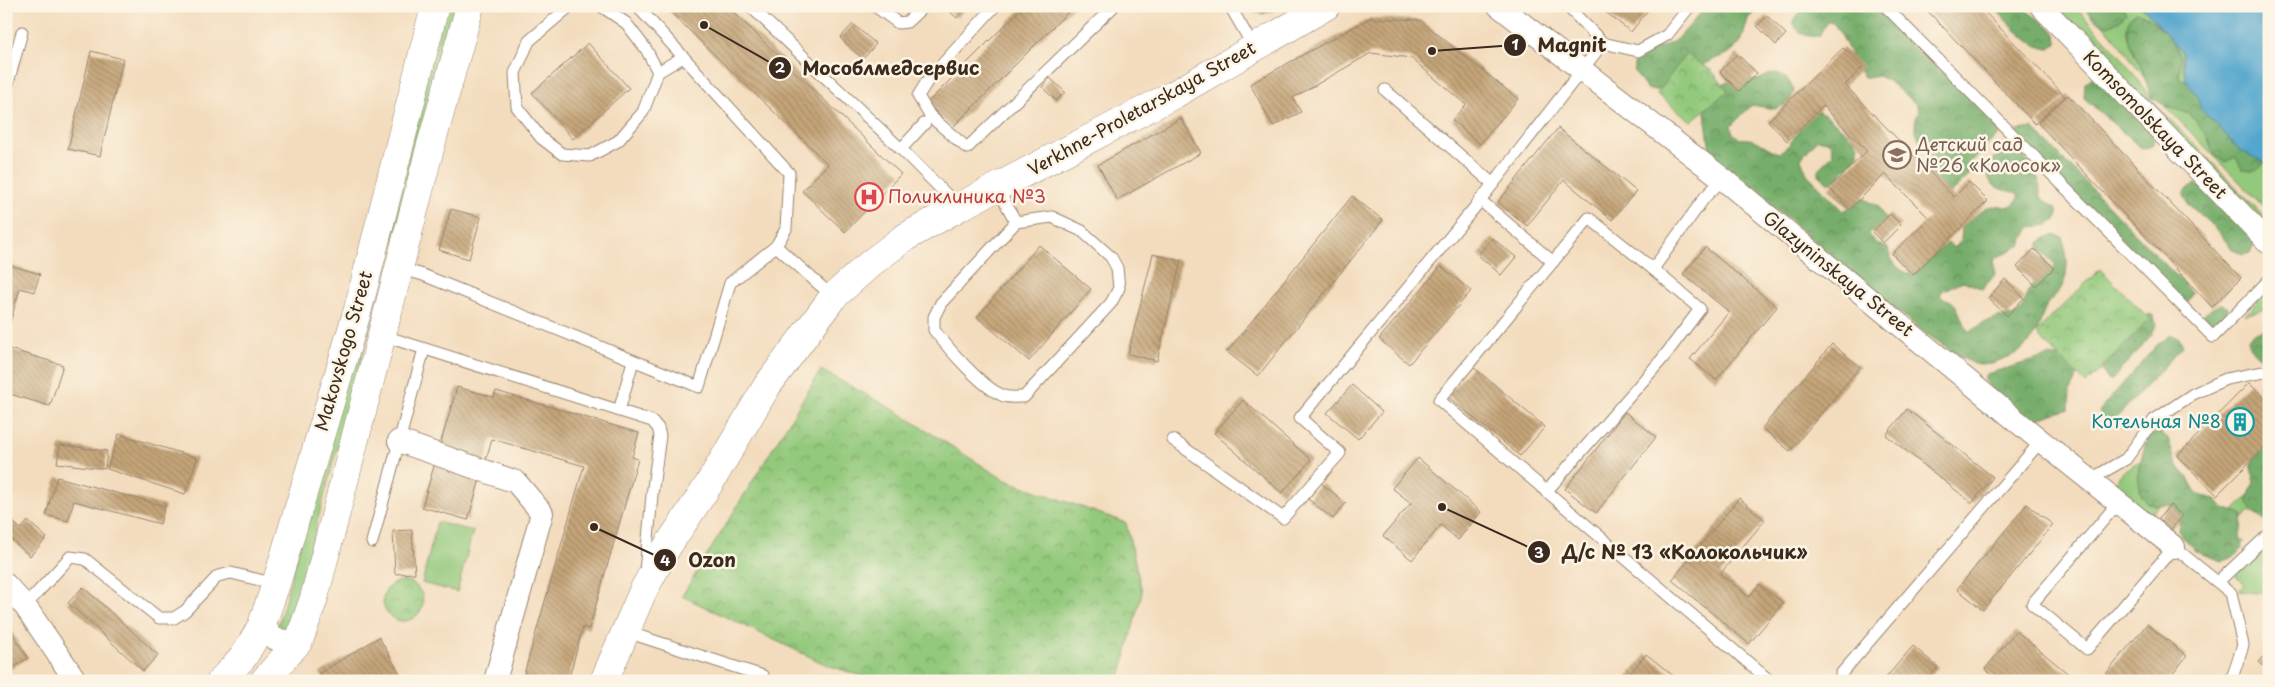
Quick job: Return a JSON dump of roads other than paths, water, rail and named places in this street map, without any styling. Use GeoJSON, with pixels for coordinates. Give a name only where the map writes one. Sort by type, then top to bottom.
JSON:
{"type":"FeatureCollection","features":[{"type":"Feature","properties":{"kind":"main road","name":"Makovskogo Street"},"geometry":{"type":"LineString","coordinates":[[220,681],[244,656],[264,618],[276,584],[358,309],[435,6]]}},
{"type":"Feature","properties":{"kind":"main road","name":"Makovskogo Street"},"geometry":{"type":"LineString","coordinates":[[264,681],[299,641],[314,598],[381,335],[470,6]]}},
{"type":"Feature","properties":{"kind":"main road","name":"Verkhne-Proletarskaya Street"},"geometry":{"type":"LineString","coordinates":[[604,681],[643,591],[667,547],[709,484],[767,386],[833,298],[871,263],[904,238],[1174,94],[1326,6]]}},
{"type":"Feature","properties":{"kind":"street","name":"Glazyninskaya Street"},"geometry":{"type":"LineString","coordinates":[[1498,6],[1722,179],[2041,441],[2174,547]]}},
{"type":"Feature","properties":{"kind":"street","name":"Komsomolskaya Street"},"geometry":{"type":"LineString","coordinates":[[2041,6],[2269,244]]}},
{"type":"Feature","properties":{"kind":"street"},"geometry":{"type":"LineString","coordinates":[[399,442],[516,482],[542,513],[495,681]]}},
{"type":"Feature","properties":{"kind":"street"},"geometry":{"type":"LineString","coordinates":[[6,585],[25,606],[76,681]]}},
{"type":"Feature","properties":{"kind":"street"},"geometry":{"type":"LineString","coordinates":[[264,618],[266,629],[272,638],[280,641],[299,641]]}},
{"type":"Feature","properties":{"kind":"lane"},"geometry":{"type":"LineString","coordinates":[[570,6],[530,41],[515,73],[517,107],[541,138],[562,154],[590,156],[618,141],[643,112],[658,72],[683,57]]}},
{"type":"Feature","properties":{"kind":"lane"},"geometry":{"type":"LineString","coordinates":[[601,6],[626,22],[646,49],[658,72]]}},
{"type":"Feature","properties":{"kind":"lane"},"geometry":{"type":"LineString","coordinates":[[399,268],[423,275],[699,387],[730,283],[776,246],[786,229],[789,173],[637,6]]}},
{"type":"Feature","properties":{"kind":"lane"},"geometry":{"type":"LineString","coordinates":[[750,6],[901,149],[959,207]]}},
{"type":"Feature","properties":{"kind":"lane"},"geometry":{"type":"LineString","coordinates":[[875,6],[898,23],[907,22],[924,6]]}},
{"type":"Feature","properties":{"kind":"lane"},"geometry":{"type":"LineString","coordinates":[[995,6],[928,80],[918,96],[930,116],[967,148],[1114,6]]}},
{"type":"Feature","properties":{"kind":"lane"},"geometry":{"type":"LineString","coordinates":[[1230,6],[1254,48]]}},
{"type":"Feature","properties":{"kind":"lane"},"geometry":{"type":"LineString","coordinates":[[1567,6],[1603,43],[1638,52],[1667,35],[1690,6]]}},
{"type":"Feature","properties":{"kind":"lane"},"geometry":{"type":"LineString","coordinates":[[1885,6],[2213,337],[2269,280]]}},
{"type":"Feature","properties":{"kind":"lane"},"geometry":{"type":"LineString","coordinates":[[6,90],[22,32]]}},
{"type":"Feature","properties":{"kind":"lane"},"geometry":{"type":"LineString","coordinates":[[1173,440],[1283,518],[1340,453],[1300,418],[1493,184],[1603,43]]}},
{"type":"Feature","properties":{"kind":"lane"},"geometry":{"type":"LineString","coordinates":[[1385,90],[1493,184]]}},
{"type":"Feature","properties":{"kind":"lane"},"geometry":{"type":"LineString","coordinates":[[901,149],[925,122]]}},
{"type":"Feature","properties":{"kind":"lane"},"geometry":{"type":"LineString","coordinates":[[1653,269],[1705,198],[1722,179]]}},
{"type":"Feature","properties":{"kind":"lane"},"geometry":{"type":"LineString","coordinates":[[997,188],[1016,222]]}},
{"type":"Feature","properties":{"kind":"lane"},"geometry":{"type":"LineString","coordinates":[[1480,200],[1553,262]]}},
{"type":"Feature","properties":{"kind":"lane"},"geometry":{"type":"LineString","coordinates":[[1052,217],[1082,230],[1111,257],[1117,268],[1119,288],[1111,303],[1024,397],[1005,397],[988,386],[952,352],[934,330],[934,317],[941,303],[1016,222],[1052,217]]}},
{"type":"Feature","properties":{"kind":"lane"},"geometry":{"type":"LineString","coordinates":[[1546,492],[1663,358],[1700,309],[1589,218],[1439,400],[1546,492],[1770,681]]}},
{"type":"Feature","properties":{"kind":"lane"},"geometry":{"type":"LineString","coordinates":[[776,246],[833,298]]}},
{"type":"Feature","properties":{"kind":"lane"},"geometry":{"type":"LineString","coordinates":[[381,335],[652,421],[658,428],[660,436],[652,495],[643,591]]}},
{"type":"Feature","properties":{"kind":"lane"},"geometry":{"type":"LineString","coordinates":[[372,542],[424,349]]}},
{"type":"Feature","properties":{"kind":"lane"},"geometry":{"type":"LineString","coordinates":[[619,411],[633,361]]}},
{"type":"Feature","properties":{"kind":"lane"},"geometry":{"type":"LineString","coordinates":[[2091,479],[2126,459],[2154,420],[2193,394],[2226,379],[2269,371]]}},
{"type":"Feature","properties":{"kind":"lane"},"geometry":{"type":"LineString","coordinates":[[1841,674],[2041,441]]}},
{"type":"Feature","properties":{"kind":"lane"},"geometry":{"type":"LineString","coordinates":[[2118,503],[2032,604],[2087,649],[2174,547],[2231,593],[2243,645],[2232,681]]}},
{"type":"Feature","properties":{"kind":"lane"},"geometry":{"type":"LineString","coordinates":[[2218,582],[2269,534]]}},
{"type":"Feature","properties":{"kind":"lane"},"geometry":{"type":"LineString","coordinates":[[25,606],[70,557],[85,560],[159,618],[174,618],[185,611],[218,576],[231,574],[276,584]]}},
{"type":"Feature","properties":{"kind":"lane"},"geometry":{"type":"LineString","coordinates":[[626,628],[639,636],[763,676]]}},
{"type":"Feature","properties":{"kind":"water"},"geometry":{"type":"Polygon","coordinates":[[[2141,6],[2269,6],[2269,165],[2240,150],[2200,108],[2198,97],[2186,80],[2182,51],[2141,6]]]}},
{"type":"Feature","properties":{"kind":"place","name":"Мособлмедсервис"},"geometry":{"type":"Point","coordinates":[704,25]}},
{"type":"Feature","properties":{"kind":"place","name":"Magnit"},"geometry":{"type":"Point","coordinates":[1432,51]}},
{"type":"Feature","properties":{"kind":"place","name":"Детский сад №26 «Колосок»"},"geometry":{"type":"Point","coordinates":[1897,155]}},
{"type":"Feature","properties":{"kind":"place","name":"Поликлиника №3"},"geometry":{"type":"Point","coordinates":[869,197]}},
{"type":"Feature","properties":{"kind":"place","name":"Котельная №8"},"geometry":{"type":"Point","coordinates":[2240,422]}},
{"type":"Feature","properties":{"kind":"place","name":"Д/с № 13 «Колокольчик»"},"geometry":{"type":"Point","coordinates":[1442,507]}},
{"type":"Feature","properties":{"kind":"place","name":"Ozon"},"geometry":{"type":"Point","coordinates":[594,527]}}]}
